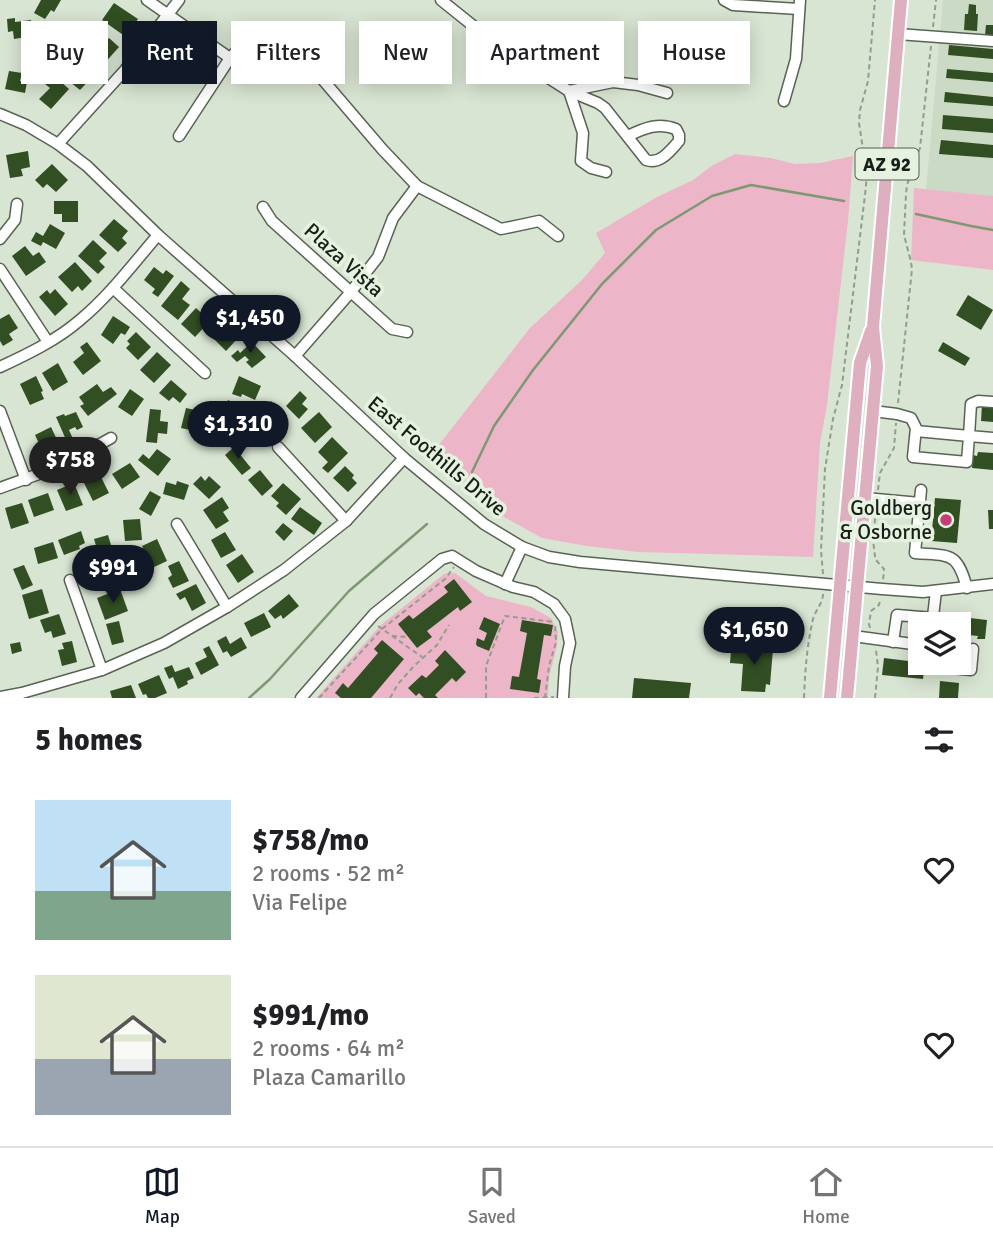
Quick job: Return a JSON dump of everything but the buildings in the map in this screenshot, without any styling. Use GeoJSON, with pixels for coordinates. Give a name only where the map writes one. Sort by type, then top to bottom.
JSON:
{"type":"FeatureCollection","features":[{"type":"Feature","properties":{"kind":"main road","name":"AZ 92"},"geometry":{"type":"LineString","coordinates":[[847,698],[857,587],[871,498],[877,366],[873,327],[901,0]]}},
{"type":"Feature","properties":{"kind":"main road","name":"AZ 92"},"geometry":{"type":"LineString","coordinates":[[830,698],[860,363],[873,327]]}},
{"type":"Feature","properties":{"kind":"street"},"geometry":{"type":"LineString","coordinates":[[147,0],[230,58]]}},
{"type":"Feature","properties":{"kind":"street"},"geometry":{"type":"LineString","coordinates":[[58,144],[125,70],[179,0]]}},
{"type":"Feature","properties":{"kind":"street"},"geometry":{"type":"LineString","coordinates":[[441,0],[497,45],[569,91],[605,108],[646,160],[657,161],[679,141],[676,129],[659,124],[628,136]]}},
{"type":"Feature","properties":{"kind":"street"},"geometry":{"type":"LineString","coordinates":[[724,0],[733,5],[799,5],[796,60],[784,101]]}},
{"type":"Feature","properties":{"kind":"street"},"geometry":{"type":"LineString","coordinates":[[179,136],[230,58],[254,33],[263,31],[300,53],[417,186],[501,229],[539,221],[558,236]]}},
{"type":"Feature","properties":{"kind":"street"},"geometry":{"type":"LineString","coordinates":[[898,34],[993,41]]}},
{"type":"Feature","properties":{"kind":"street"},"geometry":{"type":"LineString","coordinates":[[569,91],[614,82],[667,93]]}},
{"type":"Feature","properties":{"kind":"street"},"geometry":{"type":"LineString","coordinates":[[569,91],[583,133],[581,161],[591,168],[606,172]]}},
{"type":"Feature","properties":{"kind":"street","name":"East Foothills Drive"},"geometry":{"type":"LineString","coordinates":[[0,114],[26,125],[58,144],[87,166],[158,235],[295,356],[404,458],[484,524],[522,547],[549,557],[580,562],[882,589],[923,592],[993,584]]}},
{"type":"Feature","properties":{"kind":"street"},"geometry":{"type":"LineString","coordinates":[[295,356],[378,257],[393,218],[417,186]]}},
{"type":"Feature","properties":{"kind":"street"},"geometry":{"type":"LineString","coordinates":[[0,239],[15,220],[17,204]]}},
{"type":"Feature","properties":{"kind":"street","name":"Plaza Vista"},"geometry":{"type":"LineString","coordinates":[[263,207],[272,221],[350,293],[393,329],[407,332]]}},
{"type":"Feature","properties":{"kind":"street"},"geometry":{"type":"LineString","coordinates":[[0,367],[48,342],[79,320],[113,288],[158,235]]}},
{"type":"Feature","properties":{"kind":"street"},"geometry":{"type":"LineString","coordinates":[[0,269],[48,342]]}},
{"type":"Feature","properties":{"kind":"street"},"geometry":{"type":"LineString","coordinates":[[113,288],[205,373]]}},
{"type":"Feature","properties":{"kind":"street"},"geometry":{"type":"LineString","coordinates":[[873,411],[911,418],[916,431],[914,457],[967,461],[971,404],[978,401],[993,402]]}},
{"type":"Feature","properties":{"kind":"street"},"geometry":{"type":"LineString","coordinates":[[0,411],[26,480]]}},
{"type":"Feature","properties":{"kind":"street"},"geometry":{"type":"LineString","coordinates":[[916,431],[993,438]]}},
{"type":"Feature","properties":{"kind":"street"},"geometry":{"type":"LineString","coordinates":[[0,488],[61,466],[111,438]]}},
{"type":"Feature","properties":{"kind":"street"},"geometry":{"type":"LineString","coordinates":[[278,447],[346,521]]}},
{"type":"Feature","properties":{"kind":"street"},"geometry":{"type":"LineString","coordinates":[[0,698],[102,670],[164,643],[228,607],[284,570],[346,521],[404,458]]}},
{"type":"Feature","properties":{"kind":"street"},"geometry":{"type":"LineString","coordinates":[[921,489],[915,552],[945,555],[956,561],[967,588]]}},
{"type":"Feature","properties":{"kind":"street"},"geometry":{"type":"LineString","coordinates":[[871,498],[920,503]]}},
{"type":"Feature","properties":{"kind":"street"},"geometry":{"type":"LineString","coordinates":[[177,524],[228,607]]}},
{"type":"Feature","properties":{"kind":"street"},"geometry":{"type":"LineString","coordinates":[[505,584],[522,547]]}},
{"type":"Feature","properties":{"kind":"street"},"geometry":{"type":"LineString","coordinates":[[301,698],[369,619],[442,559],[452,556],[476,571],[534,593],[554,604],[565,619],[570,643],[562,697]]}},
{"type":"Feature","properties":{"kind":"street"},"geometry":{"type":"LineString","coordinates":[[70,580],[102,670]]}},
{"type":"Feature","properties":{"kind":"street"},"geometry":{"type":"LineString","coordinates":[[934,612],[936,591]]}},
{"type":"Feature","properties":{"kind":"street"},"geometry":{"type":"LineString","coordinates":[[893,642],[897,615],[908,617]]}},
{"type":"Feature","properties":{"kind":"street"},"geometry":{"type":"LineString","coordinates":[[853,636],[908,644]]}},
{"type":"Feature","properties":{"kind":"street"},"geometry":{"type":"LineString","coordinates":[[971,670],[973,649]]}},
{"type":"Feature","properties":{"kind":"path"},"geometry":{"type":"LineString","coordinates":[[803,698],[813,622],[816,609],[823,600],[821,550],[825,469],[829,438],[842,385],[865,195],[867,175],[859,123],[868,81],[875,0]]}},
{"type":"Feature","properties":{"kind":"path"},"geometry":{"type":"LineString","coordinates":[[882,589],[884,569],[875,558],[871,498],[880,472],[894,448],[912,269],[904,235],[906,194],[920,148],[936,0]]}},
{"type":"Feature","properties":{"kind":"path"},"geometry":{"type":"LineString","coordinates":[[319,698],[382,629],[445,579],[459,561]]}},
{"type":"Feature","properties":{"kind":"path"},"geometry":{"type":"LineString","coordinates":[[485,698],[486,666],[505,616],[555,622],[556,642],[549,666],[545,698]]}},
{"type":"Feature","properties":{"kind":"path"},"geometry":{"type":"LineString","coordinates":[[369,619],[422,658]]}},
{"type":"Feature","properties":{"kind":"path"},"geometry":{"type":"LineString","coordinates":[[390,698],[398,684],[437,645],[449,625]]}},
{"type":"Feature","properties":{"kind":"path"},"geometry":{"type":"LineString","coordinates":[[391,636],[408,637]]}},
{"type":"Feature","properties":{"kind":"path"},"geometry":{"type":"LineString","coordinates":[[324,693],[330,698]]}},
{"type":"Feature","properties":{"kind":"path"},"geometry":{"type":"LineString","coordinates":[[534,698],[562,697]]}},
{"type":"Feature","properties":{"kind":"shaded area"},"geometry":{"type":"Polygon","coordinates":[[[943,0],[993,0],[993,196],[926,190],[943,0]]]}},
{"type":"Feature","properties":{"kind":"shaded area"},"geometry":{"type":"Polygon","coordinates":[[[735,154],[795,164],[820,163],[853,156],[827,405],[820,443],[813,557],[638,552],[587,546],[542,538],[493,511],[431,455],[530,328],[582,280],[605,253],[596,233],[735,154]]]}},
{"type":"Feature","properties":{"kind":"shaded area"},"geometry":{"type":"Polygon","coordinates":[[[914,188],[993,196],[993,270],[911,260],[914,188]]]}},
{"type":"Feature","properties":{"kind":"shaded area"},"geometry":{"type":"Polygon","coordinates":[[[455,573],[486,596],[531,607],[551,618],[558,632],[549,677],[548,698],[316,698],[381,625],[444,574],[455,573]]]}},
{"type":"Feature","properties":{"kind":"waterway"},"geometry":{"type":"LineString","coordinates":[[472,472],[494,426],[533,370],[602,284],[656,230],[712,196],[751,185],[844,201]]}},
{"type":"Feature","properties":{"kind":"waterway"},"geometry":{"type":"LineString","coordinates":[[916,214],[993,230]]}},
{"type":"Feature","properties":{"kind":"waterway"},"geometry":{"type":"LineString","coordinates":[[249,698],[270,679],[349,591],[427,524]]}},
{"type":"Feature","properties":{"kind":"place","name":"Goldberg & Osborne"},"geometry":{"type":"Point","coordinates":[946,520]}}]}
